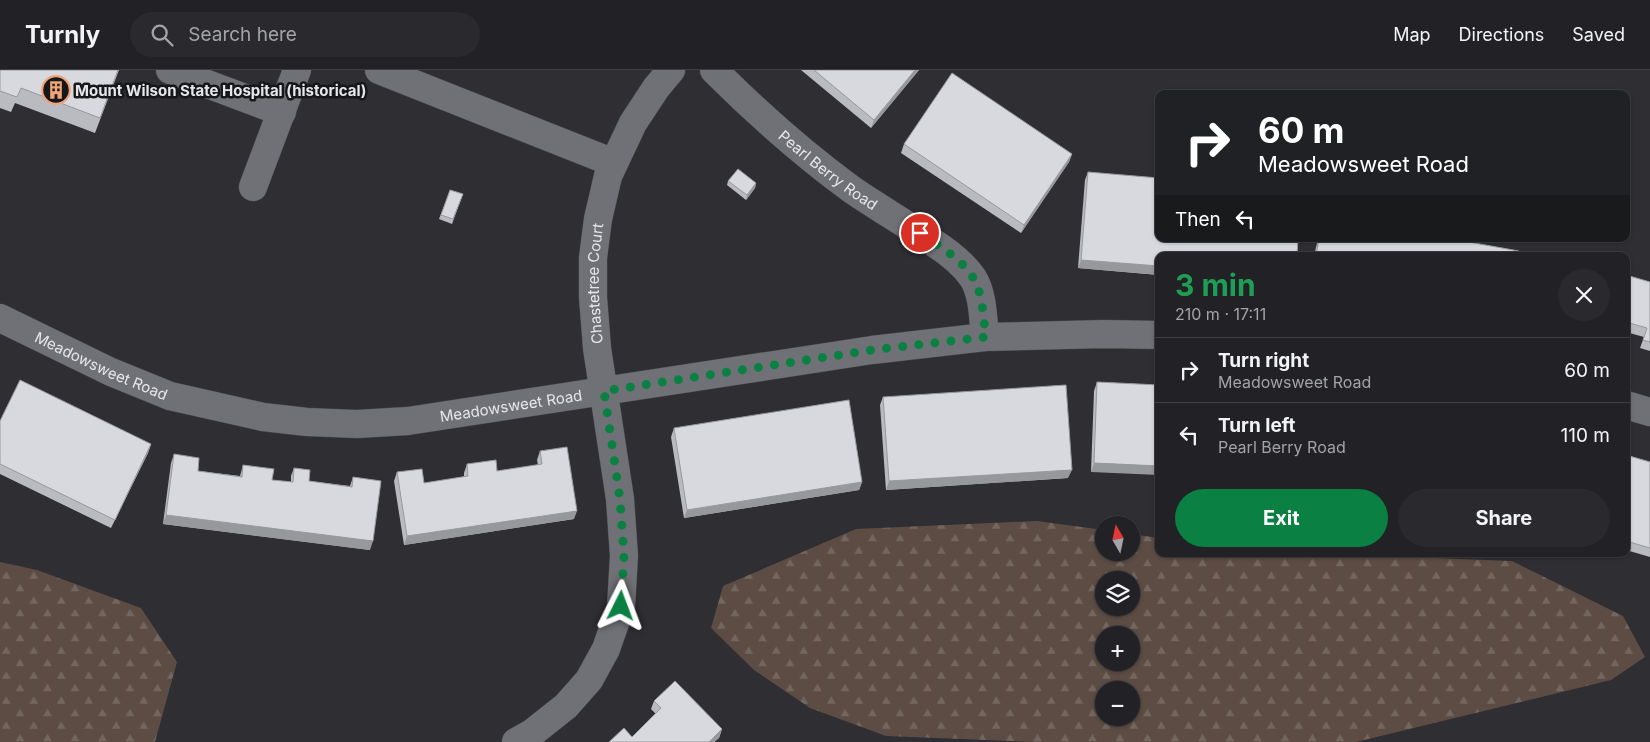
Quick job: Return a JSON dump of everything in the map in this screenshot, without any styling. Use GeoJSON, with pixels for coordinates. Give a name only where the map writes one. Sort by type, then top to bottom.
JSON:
{"type":"FeatureCollection","features":[{"type":"Feature","properties":{"kind":"street"},"geometry":{"type":"LineString","coordinates":[[170,70],[282,112]]}},
{"type":"Feature","properties":{"kind":"street"},"geometry":{"type":"LineString","coordinates":[[252,187],[297,70]]}},
{"type":"Feature","properties":{"kind":"street"},"geometry":{"type":"LineString","coordinates":[[379,70],[614,163]]}},
{"type":"Feature","properties":{"kind":"street","name":"Chastetree Court"},"geometry":{"type":"LineString","coordinates":[[516,742],[532,733],[566,706],[589,680],[606,649],[621,606],[624,556],[620,499],[598,348],[593,297],[593,258],[598,219],[608,176],[632,123],[671,70]]}},
{"type":"Feature","properties":{"kind":"street","name":"Pearl Berry Road"},"geometry":{"type":"LineString","coordinates":[[714,70],[744,100],[807,156],[854,190],[952,255],[974,280],[979,293],[986,337]]}},
{"type":"Feature","properties":{"kind":"street","name":"Meadowsweet Road"},"geometry":{"type":"LineString","coordinates":[[0,318],[111,372],[170,396],[230,410],[281,419],[357,424],[408,421],[872,350],[986,337],[1104,334],[1155,335]]}},
{"type":"Feature","properties":{"kind":"street"},"geometry":{"type":"LineString","coordinates":[[1630,406],[1650,412]]}},
{"type":"Feature","properties":{"kind":"green space"},"geometry":{"type":"Polygon","coordinates":[[[1037,521],[1095,529],[1095,561],[1140,561],[1140,535],[1155,537],[1155,557],[1407,557],[1512,561],[1623,616],[1645,657],[1611,680],[1356,742],[1035,742],[886,736],[810,708],[754,670],[711,628],[723,586],[856,529],[1037,521]]]}},
{"type":"Feature","properties":{"kind":"green space"},"geometry":{"type":"Polygon","coordinates":[[[0,562],[37,570],[141,608],[177,662],[155,742],[0,742],[0,562]]]}},
{"type":"Feature","properties":{"kind":"building","name":"Mount Wilson State Hospital (historical)"},"geometry":{"type":"Polygon","coordinates":[[[0,70],[118,70],[100,118],[21,88],[17,97],[0,91],[0,70]]]}},
{"type":"Feature","properties":{"kind":"building"},"geometry":{"type":"Polygon","coordinates":[[[814,70],[915,70],[874,120],[814,70]]]}},
{"type":"Feature","properties":{"kind":"building"},"geometry":{"type":"Polygon","coordinates":[[[952,73],[1072,154],[1024,225],[904,144],[952,73]]]}},
{"type":"Feature","properties":{"kind":"building"},"geometry":{"type":"Polygon","coordinates":[[[738,169],[756,183],[747,195],[728,181],[738,169]]]}},
{"type":"Feature","properties":{"kind":"building"},"geometry":{"type":"Polygon","coordinates":[[[1088,172],[1155,178],[1155,242],[1298,242],[1297,252],[1155,252],[1155,266],[1081,260],[1088,172]]]}},
{"type":"Feature","properties":{"kind":"building"},"geometry":{"type":"Polygon","coordinates":[[[450,190],[463,194],[453,219],[441,215],[450,190]]]}},
{"type":"Feature","properties":{"kind":"building"},"geometry":{"type":"Polygon","coordinates":[[[1318,242],[1469,242],[1519,251],[1519,252],[1317,252],[1318,242]]]}},
{"type":"Feature","properties":{"kind":"building"},"geometry":{"type":"Polygon","coordinates":[[[1630,276],[1650,282],[1650,342],[1643,340],[1647,328],[1630,323],[1630,276]]]}},
{"type":"Feature","properties":{"kind":"building"},"geometry":{"type":"Polygon","coordinates":[[[20,380],[151,444],[115,520],[0,464],[0,421],[20,380]]]}},
{"type":"Feature","properties":{"kind":"building"},"geometry":{"type":"Polygon","coordinates":[[[1097,382],[1155,385],[1155,466],[1094,463],[1097,382]]]}},
{"type":"Feature","properties":{"kind":"building"},"geometry":{"type":"Polygon","coordinates":[[[1066,385],[1072,470],[889,481],[883,397],[1066,385]]]}},
{"type":"Feature","properties":{"kind":"building"},"geometry":{"type":"Polygon","coordinates":[[[849,400],[862,482],[687,510],[674,428],[849,400]]]}},
{"type":"Feature","properties":{"kind":"building"},"geometry":{"type":"Polygon","coordinates":[[[567,447],[577,511],[407,536],[397,472],[422,469],[424,483],[468,476],[467,464],[496,460],[497,471],[542,464],[540,451],[567,447]]]}},
{"type":"Feature","properties":{"kind":"building"},"geometry":{"type":"Polygon","coordinates":[[[174,454],[199,458],[198,471],[242,477],[243,465],[274,469],[272,480],[293,482],[294,468],[310,470],[309,481],[352,487],[353,477],[381,481],[373,541],[166,515],[174,454]]]}},
{"type":"Feature","properties":{"kind":"building"},"geometry":{"type":"Polygon","coordinates":[[[1630,456],[1650,462],[1650,548],[1630,542],[1630,456]]]}},
{"type":"Feature","properties":{"kind":"building"},"geometry":{"type":"Polygon","coordinates":[[[675,681],[722,729],[709,742],[609,742],[624,728],[632,737],[661,708],[654,701],[675,681]]]}},
{"type":"Feature","properties":{"kind":"place","name":"Mount Wilson State Hospital (historical)"},"geometry":{"type":"Point","coordinates":[56,90]}},
{"type":"Feature","properties":{"kind":"route"},"geometry":{"type":"LineString","coordinates":[[621,606],[624,556],[620,499],[604,391],[872,350],[986,337],[982,306],[974,280],[952,255],[920,233]]}}]}
